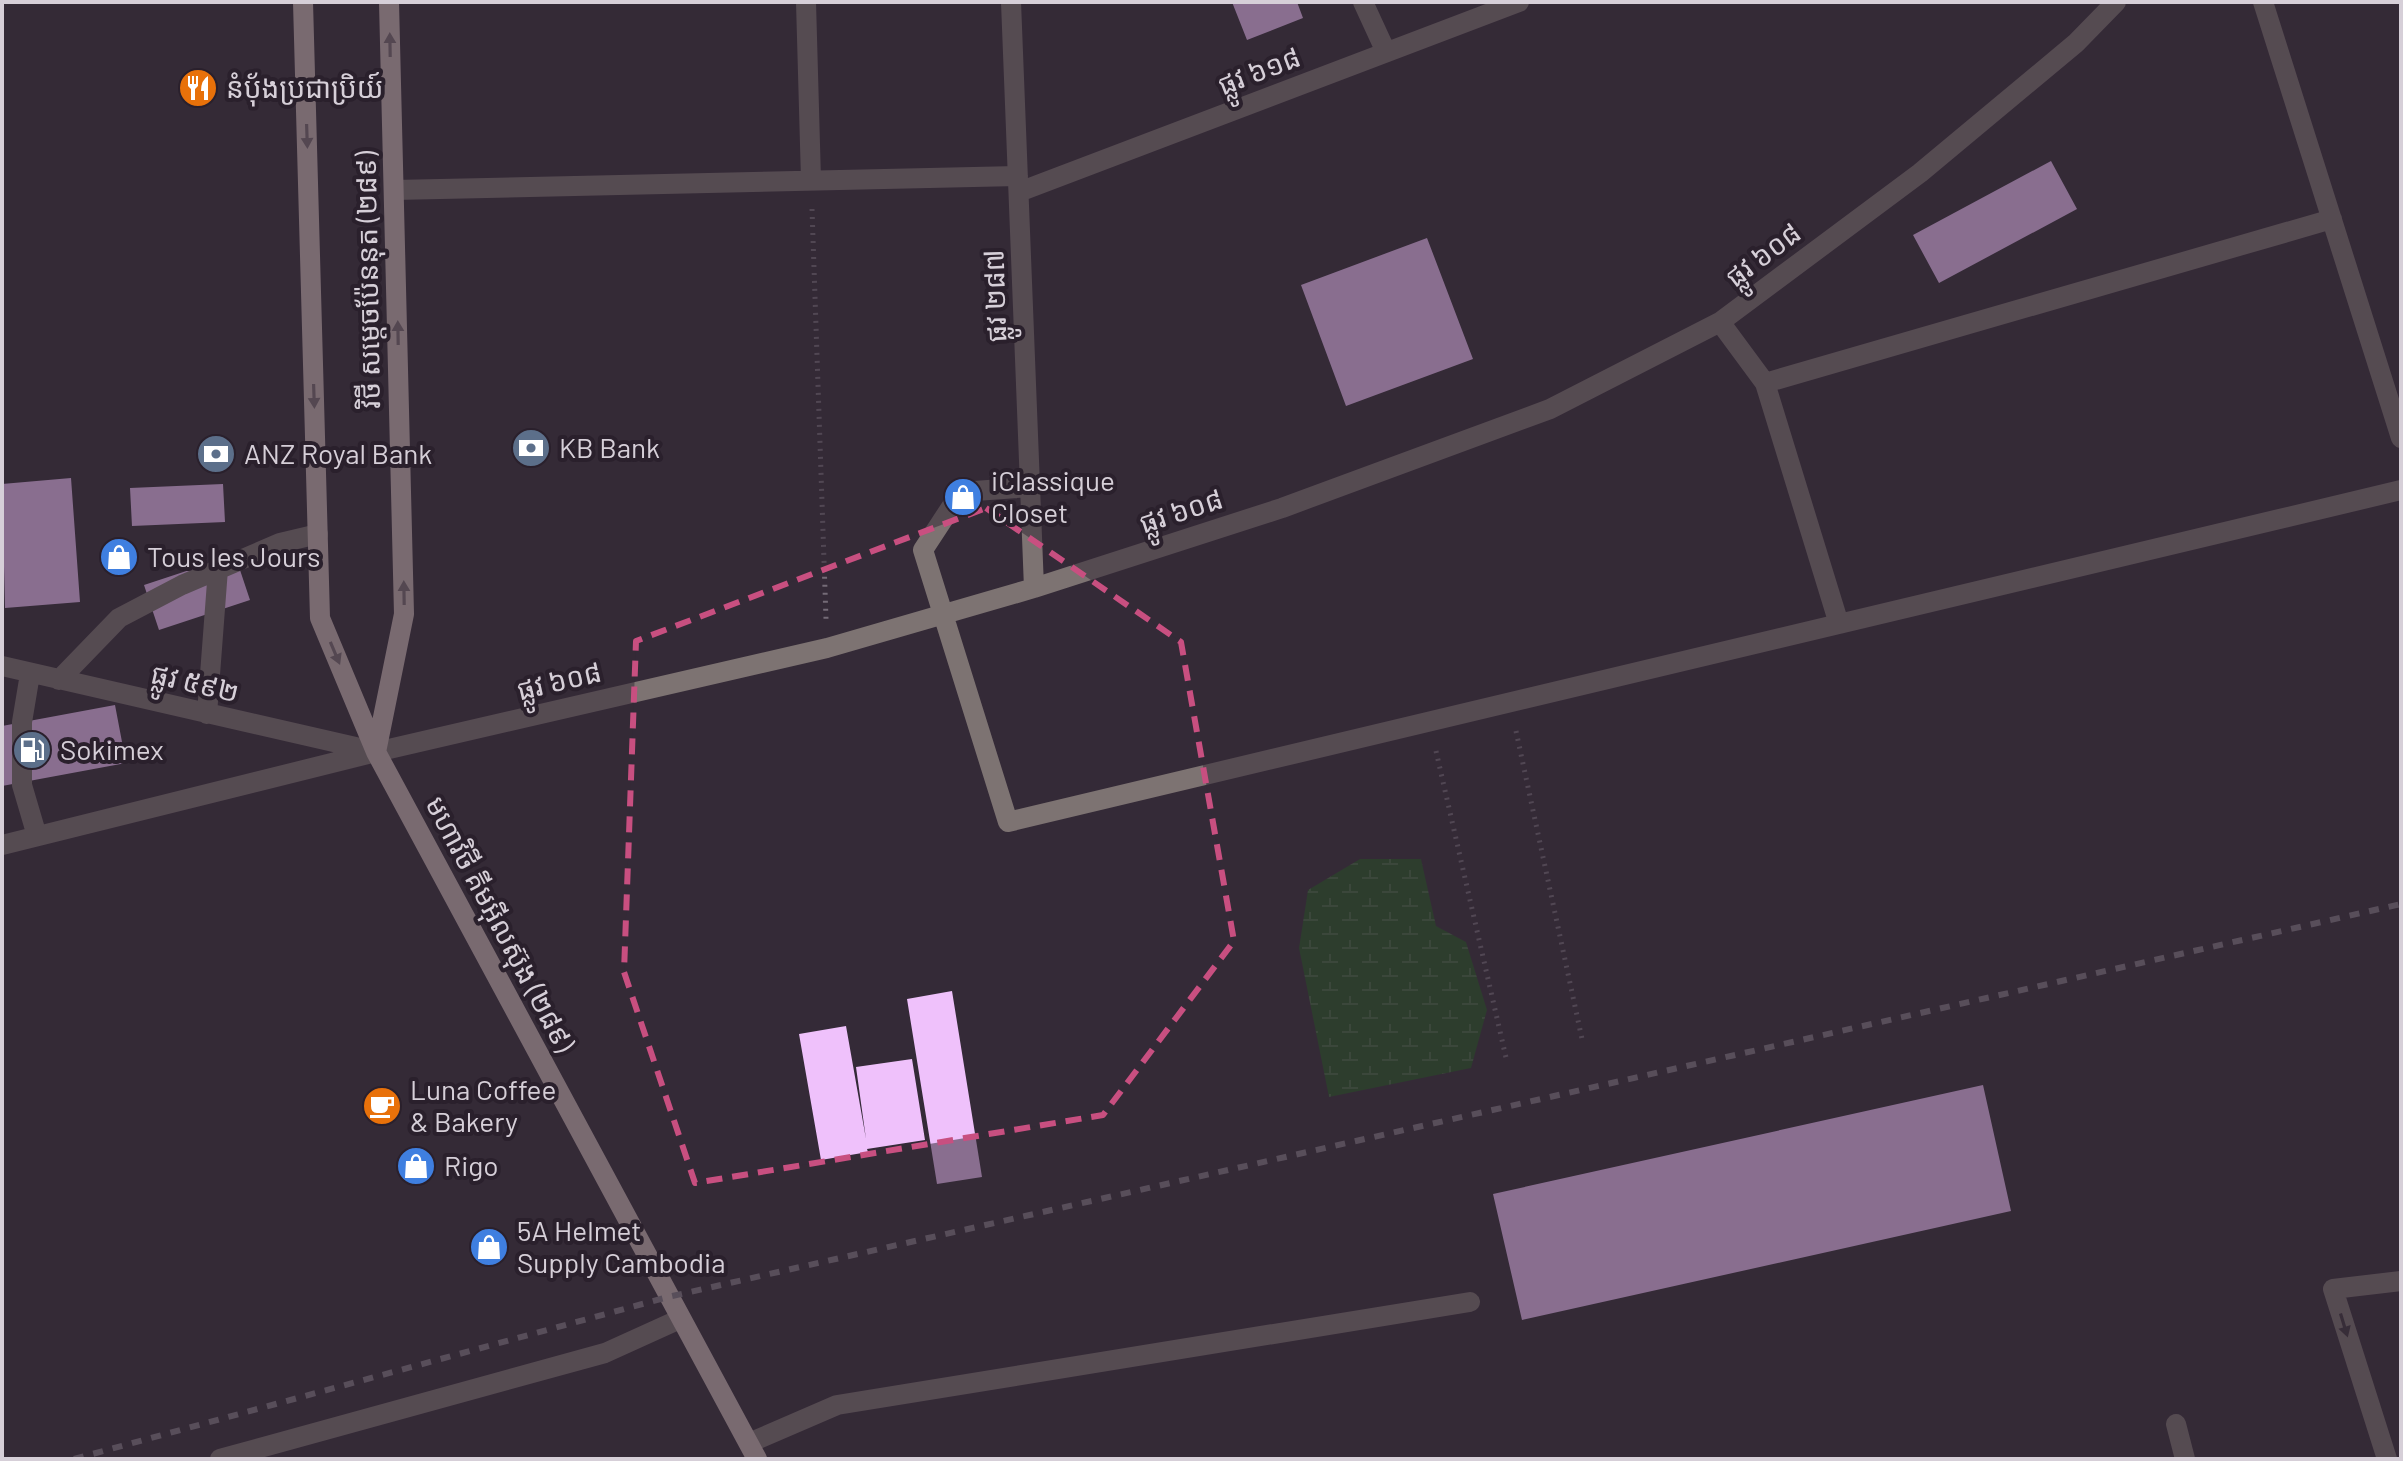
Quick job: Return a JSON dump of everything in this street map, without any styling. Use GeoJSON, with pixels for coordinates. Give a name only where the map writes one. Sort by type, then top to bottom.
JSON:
{"type":"FeatureCollection","features":[{"type":"Feature","properties":{"kind":"main road","name":"វិថី សម្តេចប៉ែននុត (២៨៩)"},"geometry":{"type":"LineString","coordinates":[[303,2],[320,618],[376,752]]}},
{"type":"Feature","properties":{"kind":"main road","name":"វិថី សម្តេចប៉ែននុត (២៨៩)"},"geometry":{"type":"LineString","coordinates":[[376,752],[404,614],[389,2]]}},
{"type":"Feature","properties":{"kind":"main road","name":"មហាវិថី គីមអ៊ីលស៊ុង (២៨៩)"},"geometry":{"type":"LineString","coordinates":[[376,752],[753,1451]]}},
{"type":"Feature","properties":{"kind":"street"},"geometry":{"type":"LineString","coordinates":[[806,2],[811,180]]}},
{"type":"Feature","properties":{"kind":"street","name":"ផ្លូវ ២៨៧"},"geometry":{"type":"LineString","coordinates":[[1011,2],[1034,588]]}},
{"type":"Feature","properties":{"kind":"street"},"geometry":{"type":"LineString","coordinates":[[1363,2],[1386,52]]}},
{"type":"Feature","properties":{"kind":"street","name":"ផ្លូវ ៦១៨"},"geometry":{"type":"LineString","coordinates":[[394,190],[811,180],[1018,184],[1519,2]]}},
{"type":"Feature","properties":{"kind":"street","name":"ផ្លូវ ៦០៨"},"geometry":{"type":"LineString","coordinates":[[2,845],[376,752],[827,648],[1034,588],[1282,508],[1550,409],[1720,322],[1920,173],[2076,43],[2116,2]]}},
{"type":"Feature","properties":{"kind":"street"},"geometry":{"type":"LineString","coordinates":[[2263,2],[2401,438]]}},
{"type":"Feature","properties":{"kind":"street"},"geometry":{"type":"LineString","coordinates":[[1765,383],[2332,219]]}},
{"type":"Feature","properties":{"kind":"street"},"geometry":{"type":"LineString","coordinates":[[1720,322],[1765,383],[1839,624]]}},
{"type":"Feature","properties":{"kind":"street"},"geometry":{"type":"LineString","coordinates":[[1030,487],[961,492],[923,550],[1008,822],[2401,490]]}},
{"type":"Feature","properties":{"kind":"street"},"geometry":{"type":"LineString","coordinates":[[59,680],[119,618],[218,569],[280,543],[318,534]]}},
{"type":"Feature","properties":{"kind":"street"},"geometry":{"type":"LineString","coordinates":[[207,714],[218,569]]}},
{"type":"Feature","properties":{"kind":"street","name":"ផ្លូវ ៥៩២"},"geometry":{"type":"LineString","coordinates":[[2,666],[376,752]]}},
{"type":"Feature","properties":{"kind":"street"},"geometry":{"type":"LineString","coordinates":[[30,674],[22,722],[22,785],[37,836]]}},
{"type":"Feature","properties":{"kind":"street"},"geometry":{"type":"LineString","coordinates":[[2387,1459],[2333,1289],[2401,1281]]}},
{"type":"Feature","properties":{"kind":"street"},"geometry":{"type":"LineString","coordinates":[[753,1451],[837,1405],[1470,1302]]}},
{"type":"Feature","properties":{"kind":"street"},"geometry":{"type":"LineString","coordinates":[[220,1459],[605,1353],[680,1319]]}},
{"type":"Feature","properties":{"kind":"street"},"geometry":{"type":"LineString","coordinates":[[2176,1424],[2185,1459]]}},
{"type":"Feature","properties":{"kind":"path"},"geometry":{"type":"LineString","coordinates":[[811,180],[827,648]]}},
{"type":"Feature","properties":{"kind":"path"},"geometry":{"type":"LineString","coordinates":[[1509,701],[1582,1039]]}},
{"type":"Feature","properties":{"kind":"path"},"geometry":{"type":"LineString","coordinates":[[1430,721],[1507,1062]]}},
{"type":"Feature","properties":{"kind":"highlighted area"},"geometry":{"type":"Polygon","coordinates":[[[986,508],[1181,642],[1234,941],[1103,1115],[695,1183],[624,972],[636,641],[986,508]]]}},
{"type":"Feature","properties":{"kind":"green space"},"geometry":{"type":"Polygon","coordinates":[[[1360,859],[1421,859],[1436,926],[1466,942],[1487,1010],[1471,1068],[1329,1097],[1299,948],[1308,890],[1360,859]]]}},
{"type":"Feature","properties":{"kind":"building"},"geometry":{"type":"Polygon","coordinates":[[[1232,2],[1297,2],[1303,18],[1247,40],[1232,2]]]}},
{"type":"Feature","properties":{"kind":"building"},"geometry":{"type":"Polygon","coordinates":[[[2051,161],[2077,209],[1939,283],[1913,235],[2051,161]]]}},
{"type":"Feature","properties":{"kind":"building"},"geometry":{"type":"Polygon","coordinates":[[[1427,238],[1473,359],[1346,406],[1301,285],[1427,238]]]}},
{"type":"Feature","properties":{"kind":"building"},"geometry":{"type":"Polygon","coordinates":[[[71,478],[80,602],[5,608],[2,484],[71,478]]]}},
{"type":"Feature","properties":{"kind":"building"},"geometry":{"type":"Polygon","coordinates":[[[223,484],[225,522],[132,526],[130,488],[223,484]]]}},
{"type":"Feature","properties":{"kind":"building"},"geometry":{"type":"Polygon","coordinates":[[[235,555],[250,600],[159,630],[144,585],[235,555]]]}},
{"type":"Feature","properties":{"kind":"building"},"geometry":{"type":"Polygon","coordinates":[[[115,705],[126,763],[2,786],[2,726],[115,705]]]}},
{"type":"Feature","properties":{"kind":"building"},"geometry":{"type":"Polygon","coordinates":[[[952,991],[982,1177],[937,1184],[907,999],[952,991]]]}},
{"type":"Feature","properties":{"kind":"building"},"geometry":{"type":"Polygon","coordinates":[[[846,1026],[866,1139],[856,1067],[912,1059],[925,1140],[821,1160],[799,1034],[846,1026]]]}},
{"type":"Feature","properties":{"kind":"building"},"geometry":{"type":"Polygon","coordinates":[[[1983,1085],[2011,1211],[1522,1320],[1493,1194],[1983,1085]]]}},
{"type":"Feature","properties":{"kind":"railway"},"geometry":{"type":"LineString","coordinates":[[74,1459],[668,1297],[2401,904]]}},
{"type":"Feature","properties":{"kind":"place","name":"នំបុ័ងប្រជាប្រិយ៍"},"geometry":{"type":"Point","coordinates":[198,88]}},
{"type":"Feature","properties":{"kind":"place","name":"KB Bank"},"geometry":{"type":"Point","coordinates":[531,448]}},
{"type":"Feature","properties":{"kind":"place","name":"ANZ Royal Bank"},"geometry":{"type":"Point","coordinates":[216,454]}},
{"type":"Feature","properties":{"kind":"place","name":"iClassique Closet"},"geometry":{"type":"Point","coordinates":[963,497]}},
{"type":"Feature","properties":{"kind":"place","name":"Tous les Jours"},"geometry":{"type":"Point","coordinates":[119,557]}},
{"type":"Feature","properties":{"kind":"place","name":"Sokimex"},"geometry":{"type":"Point","coordinates":[32,750]}},
{"type":"Feature","properties":{"kind":"place","name":"Luna Coffee & Bakery"},"geometry":{"type":"Point","coordinates":[382,1106]}},
{"type":"Feature","properties":{"kind":"place","name":"Rigo"},"geometry":{"type":"Point","coordinates":[416,1166]}},
{"type":"Feature","properties":{"kind":"place","name":"5A Helmet Supply Cambodia"},"geometry":{"type":"Point","coordinates":[489,1247]}}]}
